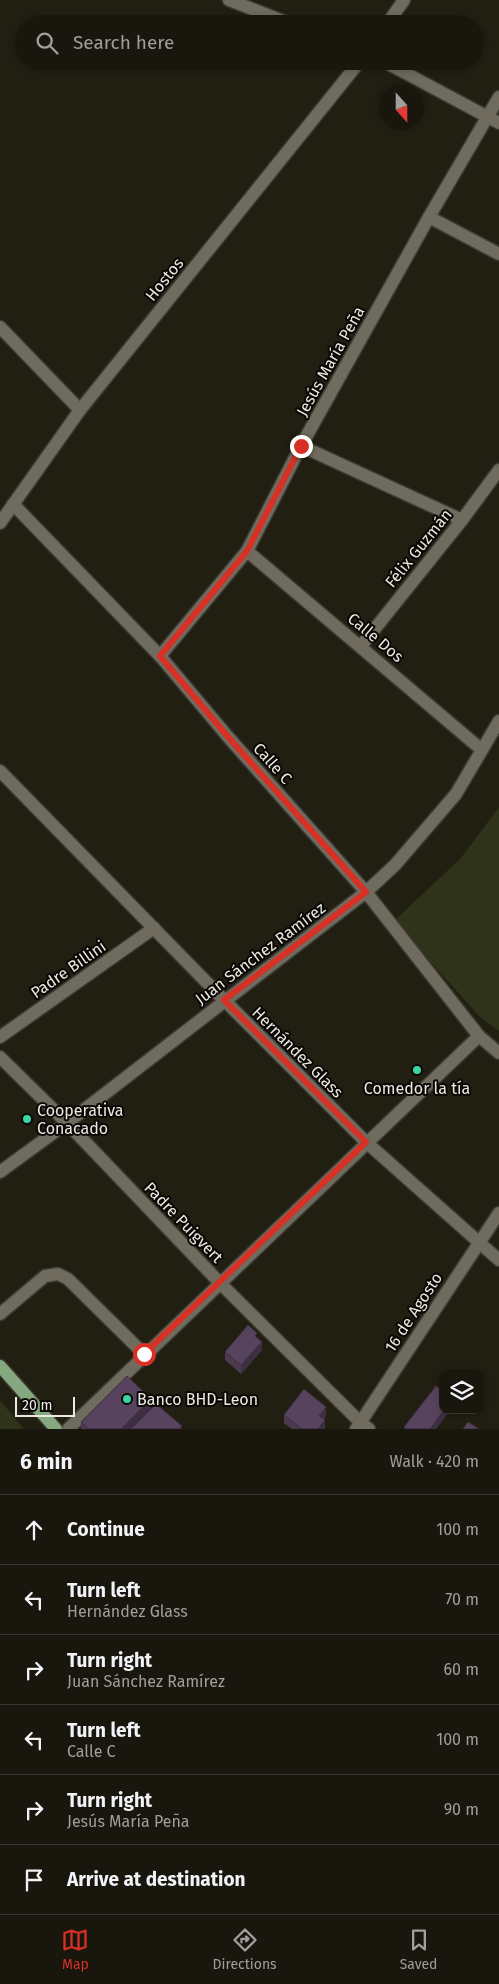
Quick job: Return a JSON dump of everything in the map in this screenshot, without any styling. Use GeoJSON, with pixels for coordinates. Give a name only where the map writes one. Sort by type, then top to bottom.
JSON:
{"type":"FeatureCollection","features":[{"type":"Feature","properties":{"kind":"main road"},"geometry":{"type":"LineString","coordinates":[[0,1366],[56,1429]]}},
{"type":"Feature","properties":{"kind":"street"},"geometry":{"type":"LineString","coordinates":[[229,0],[268,15]]}},
{"type":"Feature","properties":{"kind":"street"},"geometry":{"type":"LineString","coordinates":[[393,15],[404,0]]}},
{"type":"Feature","properties":{"kind":"street","name":"Hostos"},"geometry":{"type":"LineString","coordinates":[[0,523],[80,410],[353,70]]}},
{"type":"Feature","properties":{"kind":"street"},"geometry":{"type":"LineString","coordinates":[[400,70],[499,123]]}},
{"type":"Feature","properties":{"kind":"street","name":"Jesús María Peña"},"geometry":{"type":"LineString","coordinates":[[160,656],[247,551],[301,446],[429,217],[499,97]]}},
{"type":"Feature","properties":{"kind":"street"},"geometry":{"type":"LineString","coordinates":[[429,217],[499,254]]}},
{"type":"Feature","properties":{"kind":"street"},"geometry":{"type":"LineString","coordinates":[[0,327],[80,410]]}},
{"type":"Feature","properties":{"kind":"street"},"geometry":{"type":"LineString","coordinates":[[301,446],[462,520]]}},
{"type":"Feature","properties":{"kind":"street","name":"Félix Guzmán"},"geometry":{"type":"LineString","coordinates":[[361,646],[462,520],[499,470]]}},
{"type":"Feature","properties":{"kind":"street","name":"Calle C"},"geometry":{"type":"LineString","coordinates":[[13,504],[160,656],[229,738],[366,892],[478,1036],[499,1053]]}},
{"type":"Feature","properties":{"kind":"street","name":"Calle Dos"},"geometry":{"type":"LineString","coordinates":[[247,551],[482,750]]}},
{"type":"Feature","properties":{"kind":"street","name":"Juan Sánchez Ramírez"},"geometry":{"type":"LineString","coordinates":[[0,1172],[67,1123],[366,892],[396,865],[414,841],[456,794],[499,721]]}},
{"type":"Feature","properties":{"kind":"street","name":"Hernández Glass"},"geometry":{"type":"LineString","coordinates":[[0,771],[366,1142],[499,1260]]}},
{"type":"Feature","properties":{"kind":"street","name":"Padre Billini"},"geometry":{"type":"LineString","coordinates":[[0,1037],[154,928]]}},
{"type":"Feature","properties":{"kind":"street"},"geometry":{"type":"LineString","coordinates":[[68,1429],[144,1354],[478,1036]]}},
{"type":"Feature","properties":{"kind":"street","name":"Padre Puigvert"},"geometry":{"type":"LineString","coordinates":[[0,1057],[67,1123],[220,1283],[362,1427]]}},
{"type":"Feature","properties":{"kind":"street","name":"16 de Agosto"},"geometry":{"type":"LineString","coordinates":[[362,1427],[499,1213]]}},
{"type":"Feature","properties":{"kind":"street"},"geometry":{"type":"LineString","coordinates":[[0,1314],[45,1276],[58,1274],[68,1279],[144,1354]]}},
{"type":"Feature","properties":{"kind":"green space"},"geometry":{"type":"Polygon","coordinates":[[[499,807],[499,1031],[479,1016],[394,921],[461,858],[499,807]]]}},
{"type":"Feature","properties":{"kind":"green space"},"geometry":{"type":"Polygon","coordinates":[[[0,1400],[24,1429],[0,1429],[0,1400]]]}},
{"type":"Feature","properties":{"kind":"building"},"geometry":{"type":"Polygon","coordinates":[[[248,1325],[257,1333],[255,1336],[262,1342],[241,1365],[225,1352],[248,1325]]]}},
{"type":"Feature","properties":{"kind":"building","name":"Banco BHD-Leon"},"geometry":{"type":"Polygon","coordinates":[[[127,1376],[151,1399],[121,1429],[89,1429],[81,1422],[127,1376]]]}},
{"type":"Feature","properties":{"kind":"building"},"geometry":{"type":"Polygon","coordinates":[[[436,1386],[439,1388],[439,1414],[441,1414],[430,1429],[406,1429],[404,1427],[436,1386]]]}},
{"type":"Feature","properties":{"kind":"building"},"geometry":{"type":"Polygon","coordinates":[[[304,1389],[326,1407],[319,1416],[325,1420],[318,1429],[302,1429],[284,1415],[304,1389]]]}},
{"type":"Feature","properties":{"kind":"building"},"geometry":{"type":"Polygon","coordinates":[[[156,1404],[182,1426],[179,1429],[131,1429],[156,1404]]]}},
{"type":"Feature","properties":{"kind":"building"},"geometry":{"type":"Polygon","coordinates":[[[468,1422],[479,1429],[463,1429],[468,1422]]]}},
{"type":"Feature","properties":{"kind":"place","name":"Comedor la tía"},"geometry":{"type":"Point","coordinates":[417,1070]}},
{"type":"Feature","properties":{"kind":"place","name":"Cooperativa Conacado"},"geometry":{"type":"Point","coordinates":[27,1119]}},
{"type":"Feature","properties":{"kind":"place","name":"Banco BHD-Leon"},"geometry":{"type":"Point","coordinates":[127,1399]}},
{"type":"Feature","properties":{"kind":"route"},"geometry":{"type":"LineString","coordinates":[[144,1354],[366,1142],[224,1000],[366,892],[229,738],[160,656],[247,551],[301,446]]}}]}
